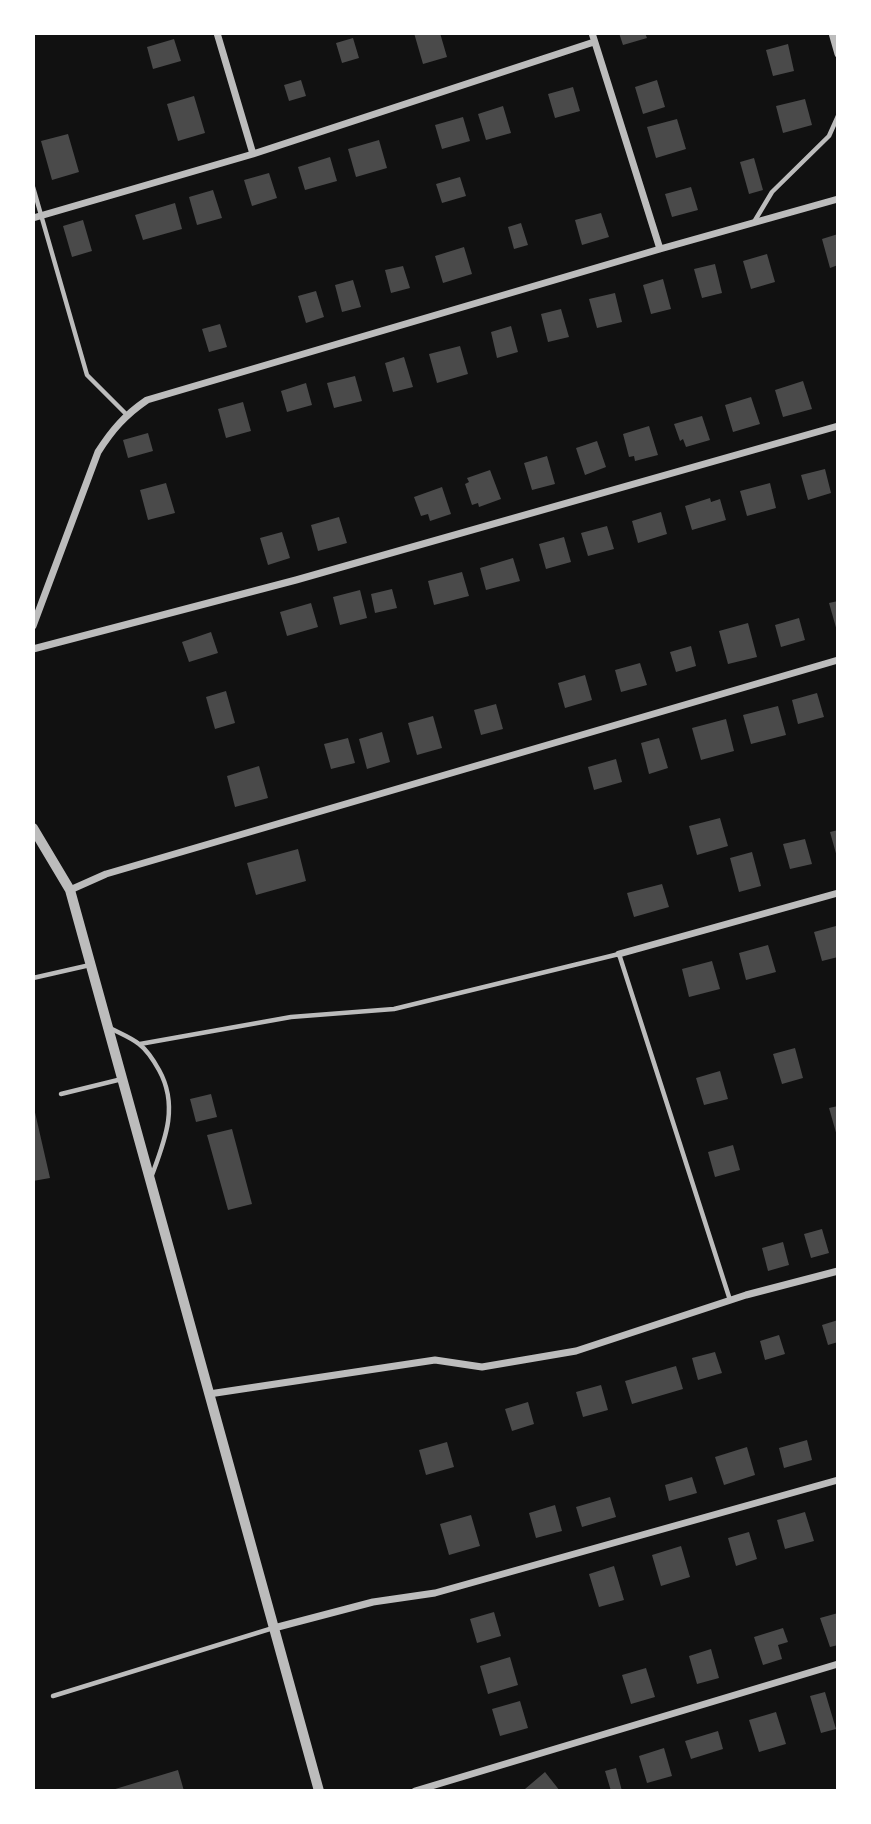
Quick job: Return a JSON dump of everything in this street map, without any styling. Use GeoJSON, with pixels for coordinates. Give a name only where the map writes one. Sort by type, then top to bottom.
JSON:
{"type":"FeatureCollection","features":[{"type":"Feature","properties":{"kind":"street"},"geometry":{"type":"LineString","coordinates":[[217,33],[253,154]]}},
{"type":"Feature","properties":{"kind":"street"},"geometry":{"type":"LineString","coordinates":[[592,33],[660,249]]}},
{"type":"Feature","properties":{"kind":"street"},"geometry":{"type":"LineString","coordinates":[[832,33],[838,54]]}},
{"type":"Feature","properties":{"kind":"street"},"geometry":{"type":"LineString","coordinates":[[37,217],[253,154],[594,42]]}},
{"type":"Feature","properties":{"kind":"street"},"geometry":{"type":"LineString","coordinates":[[33,626],[98,452],[110,432],[127,414],[147,400],[838,199]]}},
{"type":"Feature","properties":{"kind":"street"},"geometry":{"type":"LineString","coordinates":[[33,649],[296,580],[838,426]]}},
{"type":"Feature","properties":{"kind":"street"},"geometry":{"type":"LineString","coordinates":[[71,890],[106,874],[838,660]]}},
{"type":"Feature","properties":{"kind":"street"},"geometry":{"type":"LineString","coordinates":[[33,828],[71,890],[318,1791]]}},
{"type":"Feature","properties":{"kind":"street"},"geometry":{"type":"LineString","coordinates":[[619,954],[838,893]]}},
{"type":"Feature","properties":{"kind":"street"},"geometry":{"type":"LineString","coordinates":[[209,1394],[435,1360],[482,1367],[576,1351],[730,1300],[838,1272]]}},
{"type":"Feature","properties":{"kind":"street"},"geometry":{"type":"LineString","coordinates":[[274,1628],[373,1602],[435,1593],[838,1480]]}},
{"type":"Feature","properties":{"kind":"street"},"geometry":{"type":"LineString","coordinates":[[415,1791],[838,1664]]}},
{"type":"Feature","properties":{"kind":"lane"},"geometry":{"type":"LineString","coordinates":[[754,223],[772,192],[829,136],[838,116]]}},
{"type":"Feature","properties":{"kind":"lane"},"geometry":{"type":"LineString","coordinates":[[33,187],[37,217],[87,376],[127,414]]}},
{"type":"Feature","properties":{"kind":"lane"},"geometry":{"type":"LineString","coordinates":[[140,1044],[291,1017],[394,1009],[619,954],[730,1300]]}},
{"type":"Feature","properties":{"kind":"lane"},"geometry":{"type":"LineString","coordinates":[[33,978],[91,965]]}},
{"type":"Feature","properties":{"kind":"lane"},"geometry":{"type":"LineString","coordinates":[[108,1027],[140,1044],[163,1077],[170,1112],[166,1135],[150,1179]]}},
{"type":"Feature","properties":{"kind":"lane"},"geometry":{"type":"LineString","coordinates":[[61,1094],[122,1079]]}},
{"type":"Feature","properties":{"kind":"lane"},"geometry":{"type":"LineString","coordinates":[[53,1696],[274,1628]]}},
{"type":"Feature","properties":{"kind":"building"},"geometry":{"type":"Polygon","coordinates":[[[414,33],[440,33],[447,57],[423,64],[414,33]]]}},
{"type":"Feature","properties":{"kind":"building"},"geometry":{"type":"Polygon","coordinates":[[[619,33],[645,33],[647,38],[623,45],[619,33]]]}},
{"type":"Feature","properties":{"kind":"building"},"geometry":{"type":"Polygon","coordinates":[[[353,38],[359,58],[342,63],[336,43],[353,38]]]}},
{"type":"Feature","properties":{"kind":"building"},"geometry":{"type":"Polygon","coordinates":[[[174,39],[181,61],[153,69],[147,47],[174,39]]]}},
{"type":"Feature","properties":{"kind":"building"},"geometry":{"type":"Polygon","coordinates":[[[788,44],[794,71],[773,76],[766,50],[788,44]]]}},
{"type":"Feature","properties":{"kind":"building"},"geometry":{"type":"Polygon","coordinates":[[[301,80],[306,96],[289,101],[284,85],[301,80]]]}},
{"type":"Feature","properties":{"kind":"building"},"geometry":{"type":"Polygon","coordinates":[[[657,80],[665,107],[643,114],[635,87],[657,80]]]}},
{"type":"Feature","properties":{"kind":"building"},"geometry":{"type":"Polygon","coordinates":[[[573,87],[580,111],[555,118],[548,94],[573,87]]]}},
{"type":"Feature","properties":{"kind":"building"},"geometry":{"type":"Polygon","coordinates":[[[194,96],[205,133],[178,141],[167,104],[194,96]]]}},
{"type":"Feature","properties":{"kind":"building"},"geometry":{"type":"Polygon","coordinates":[[[805,99],[812,125],[783,133],[776,106],[805,99]]]}},
{"type":"Feature","properties":{"kind":"building"},"geometry":{"type":"Polygon","coordinates":[[[503,106],[511,133],[486,140],[478,114],[503,106]]]}},
{"type":"Feature","properties":{"kind":"building"},"geometry":{"type":"Polygon","coordinates":[[[463,117],[470,141],[442,149],[435,125],[463,117]]]}},
{"type":"Feature","properties":{"kind":"building"},"geometry":{"type":"Polygon","coordinates":[[[677,119],[686,149],[656,158],[647,127],[677,119]]]}},
{"type":"Feature","properties":{"kind":"building"},"geometry":{"type":"Polygon","coordinates":[[[68,134],[79,172],[52,180],[41,141],[68,134]]]}},
{"type":"Feature","properties":{"kind":"building"},"geometry":{"type":"Polygon","coordinates":[[[379,140],[387,168],[356,177],[348,149],[379,140]]]}},
{"type":"Feature","properties":{"kind":"building"},"geometry":{"type":"Polygon","coordinates":[[[330,157],[337,181],[305,190],[298,167],[330,157]]]}},
{"type":"Feature","properties":{"kind":"building"},"geometry":{"type":"Polygon","coordinates":[[[754,158],[763,190],[749,194],[740,162],[754,158]]]}},
{"type":"Feature","properties":{"kind":"building"},"geometry":{"type":"Polygon","coordinates":[[[269,173],[277,198],[252,206],[244,180],[269,173]]]}},
{"type":"Feature","properties":{"kind":"building"},"geometry":{"type":"Polygon","coordinates":[[[460,177],[466,196],[442,203],[436,184],[460,177]]]}},
{"type":"Feature","properties":{"kind":"building"},"geometry":{"type":"Polygon","coordinates":[[[691,187],[698,210],[672,217],[665,194],[691,187]]]}},
{"type":"Feature","properties":{"kind":"building"},"geometry":{"type":"Polygon","coordinates":[[[213,190],[222,218],[197,225],[189,197],[213,190]]]}},
{"type":"Feature","properties":{"kind":"building"},"geometry":{"type":"Polygon","coordinates":[[[175,203],[182,229],[143,240],[135,215],[175,203]]]}},
{"type":"Feature","properties":{"kind":"building"},"geometry":{"type":"Polygon","coordinates":[[[601,213],[609,237],[582,245],[575,220],[601,213]]]}},
{"type":"Feature","properties":{"kind":"building"},"geometry":{"type":"Polygon","coordinates":[[[83,220],[92,251],[72,257],[63,226],[83,220]]]}},
{"type":"Feature","properties":{"kind":"building"},"geometry":{"type":"Polygon","coordinates":[[[521,223],[528,245],[514,249],[508,227],[521,223]]]}},
{"type":"Feature","properties":{"kind":"building"},"geometry":{"type":"Polygon","coordinates":[[[838,234],[838,265],[830,268],[822,239],[838,234]]]}},
{"type":"Feature","properties":{"kind":"building"},"geometry":{"type":"Polygon","coordinates":[[[464,247],[472,274],[443,283],[435,256],[464,247]]]}},
{"type":"Feature","properties":{"kind":"building"},"geometry":{"type":"Polygon","coordinates":[[[767,254],[775,282],[751,289],[743,261],[767,254]]]}},
{"type":"Feature","properties":{"kind":"building"},"geometry":{"type":"Polygon","coordinates":[[[715,264],[722,293],[702,298],[694,269],[715,264]]]}},
{"type":"Feature","properties":{"kind":"building"},"geometry":{"type":"Polygon","coordinates":[[[403,266],[410,288],[391,293],[385,270],[403,266]]]}},
{"type":"Feature","properties":{"kind":"building"},"geometry":{"type":"Polygon","coordinates":[[[663,279],[671,309],[651,314],[643,285],[663,279]]]}},
{"type":"Feature","properties":{"kind":"building"},"geometry":{"type":"Polygon","coordinates":[[[353,280],[361,307],[342,312],[335,285],[353,280]]]}},
{"type":"Feature","properties":{"kind":"building"},"geometry":{"type":"Polygon","coordinates":[[[316,291],[324,317],[306,323],[298,296],[316,291]]]}},
{"type":"Feature","properties":{"kind":"building"},"geometry":{"type":"Polygon","coordinates":[[[615,293],[622,322],[597,328],[589,299],[615,293]]]}},
{"type":"Feature","properties":{"kind":"building"},"geometry":{"type":"Polygon","coordinates":[[[561,309],[569,337],[548,342],[541,314],[561,309]]]}},
{"type":"Feature","properties":{"kind":"building"},"geometry":{"type":"Polygon","coordinates":[[[220,324],[227,347],[209,352],[202,329],[220,324]]]}},
{"type":"Feature","properties":{"kind":"building"},"geometry":{"type":"Polygon","coordinates":[[[511,326],[518,352],[497,358],[491,332],[511,326]]]}},
{"type":"Feature","properties":{"kind":"building"},"geometry":{"type":"Polygon","coordinates":[[[460,346],[468,374],[437,383],[429,354],[460,346]]]}},
{"type":"Feature","properties":{"kind":"building"},"geometry":{"type":"Polygon","coordinates":[[[404,357],[413,387],[393,392],[385,363],[404,357]]]}},
{"type":"Feature","properties":{"kind":"building"},"geometry":{"type":"Polygon","coordinates":[[[355,376],[362,401],[334,408],[327,383],[355,376]]]}},
{"type":"Feature","properties":{"kind":"building"},"geometry":{"type":"Polygon","coordinates":[[[803,381],[812,409],[783,417],[775,390],[803,381]]]}},
{"type":"Feature","properties":{"kind":"building"},"geometry":{"type":"Polygon","coordinates":[[[306,383],[312,405],[287,412],[281,391],[306,383]]]}},
{"type":"Feature","properties":{"kind":"building"},"geometry":{"type":"Polygon","coordinates":[[[751,397],[760,424],[733,432],[725,405],[751,397]]]}},
{"type":"Feature","properties":{"kind":"building"},"geometry":{"type":"Polygon","coordinates":[[[243,402],[251,431],[226,438],[218,409],[243,402]]]}},
{"type":"Feature","properties":{"kind":"building"},"geometry":{"type":"Polygon","coordinates":[[[702,416],[710,440],[686,447],[683,439],[680,441],[674,424],[702,416]]]}},
{"type":"Feature","properties":{"kind":"building"},"geometry":{"type":"Polygon","coordinates":[[[649,426],[658,455],[635,461],[634,456],[629,457],[623,434],[649,426]]]}},
{"type":"Feature","properties":{"kind":"building"},"geometry":{"type":"Polygon","coordinates":[[[148,433],[153,451],[128,458],[123,440],[148,433]]]}},
{"type":"Feature","properties":{"kind":"building"},"geometry":{"type":"Polygon","coordinates":[[[597,441],[606,467],[585,475],[576,448],[597,441]]]}},
{"type":"Feature","properties":{"kind":"building"},"geometry":{"type":"Polygon","coordinates":[[[547,456],[555,484],[532,490],[524,463],[547,456]]]}},
{"type":"Feature","properties":{"kind":"building"},"geometry":{"type":"Polygon","coordinates":[[[825,469],[831,493],[808,500],[801,475],[825,469]]]}},
{"type":"Feature","properties":{"kind":"building"},"geometry":{"type":"Polygon","coordinates":[[[490,470],[501,499],[479,507],[478,503],[472,505],[465,484],[469,482],[467,478],[490,470]]]}},
{"type":"Feature","properties":{"kind":"building"},"geometry":{"type":"Polygon","coordinates":[[[166,483],[175,513],[148,520],[140,490],[166,483]]]}},
{"type":"Feature","properties":{"kind":"building"},"geometry":{"type":"Polygon","coordinates":[[[770,483],[776,508],[747,516],[740,491],[770,483]]]}},
{"type":"Feature","properties":{"kind":"building"},"geometry":{"type":"Polygon","coordinates":[[[442,487],[451,514],[430,521],[428,514],[421,516],[414,497],[442,487]]]}},
{"type":"Feature","properties":{"kind":"building"},"geometry":{"type":"Polygon","coordinates":[[[710,498],[711,502],[720,499],[726,520],[692,530],[685,506],[710,498]]]}},
{"type":"Feature","properties":{"kind":"building"},"geometry":{"type":"Polygon","coordinates":[[[661,512],[667,534],[638,543],[632,521],[661,512]]]}},
{"type":"Feature","properties":{"kind":"building"},"geometry":{"type":"Polygon","coordinates":[[[339,517],[347,543],[318,551],[311,525],[339,517]]]}},
{"type":"Feature","properties":{"kind":"building"},"geometry":{"type":"Polygon","coordinates":[[[607,526],[614,549],[588,556],[581,533],[607,526]]]}},
{"type":"Feature","properties":{"kind":"building"},"geometry":{"type":"Polygon","coordinates":[[[282,532],[290,558],[268,565],[260,538],[282,532]]]}},
{"type":"Feature","properties":{"kind":"building"},"geometry":{"type":"Polygon","coordinates":[[[564,537],[571,562],[546,569],[539,544],[564,537]]]}},
{"type":"Feature","properties":{"kind":"building"},"geometry":{"type":"Polygon","coordinates":[[[513,558],[520,581],[486,590],[480,568],[513,558]]]}},
{"type":"Feature","properties":{"kind":"building"},"geometry":{"type":"Polygon","coordinates":[[[462,572],[469,596],[434,605],[428,581],[462,572]]]}},
{"type":"Feature","properties":{"kind":"building"},"geometry":{"type":"Polygon","coordinates":[[[392,589],[397,608],[375,613],[371,594],[392,589]]]}},
{"type":"Feature","properties":{"kind":"building"},"geometry":{"type":"Polygon","coordinates":[[[360,590],[367,618],[340,625],[333,597],[360,590]]]}},
{"type":"Feature","properties":{"kind":"building"},"geometry":{"type":"Polygon","coordinates":[[[838,601],[838,631],[837,631],[829,603],[838,601]]]}},
{"type":"Feature","properties":{"kind":"building"},"geometry":{"type":"Polygon","coordinates":[[[311,603],[318,627],[287,636],[280,612],[311,603]]]}},
{"type":"Feature","properties":{"kind":"building"},"geometry":{"type":"Polygon","coordinates":[[[799,618],[805,640],[781,647],[775,625],[799,618]]]}},
{"type":"Feature","properties":{"kind":"building"},"geometry":{"type":"Polygon","coordinates":[[[748,623],[757,657],[728,664],[719,631],[748,623]]]}},
{"type":"Feature","properties":{"kind":"building"},"geometry":{"type":"Polygon","coordinates":[[[211,632],[218,653],[189,662],[182,642],[211,632]]]}},
{"type":"Feature","properties":{"kind":"building"},"geometry":{"type":"Polygon","coordinates":[[[691,646],[696,666],[676,672],[670,652],[691,646]]]}},
{"type":"Feature","properties":{"kind":"building"},"geometry":{"type":"Polygon","coordinates":[[[640,663],[647,685],[621,692],[615,670],[640,663]]]}},
{"type":"Feature","properties":{"kind":"building"},"geometry":{"type":"Polygon","coordinates":[[[585,675],[592,700],[565,708],[558,683],[585,675]]]}},
{"type":"Feature","properties":{"kind":"building"},"geometry":{"type":"Polygon","coordinates":[[[226,691],[235,723],[215,729],[206,697],[226,691]]]}},
{"type":"Feature","properties":{"kind":"building"},"geometry":{"type":"Polygon","coordinates":[[[817,693],[824,717],[798,724],[792,700],[817,693]]]}},
{"type":"Feature","properties":{"kind":"building"},"geometry":{"type":"Polygon","coordinates":[[[496,704],[503,729],[481,735],[474,710],[496,704]]]}},
{"type":"Feature","properties":{"kind":"building"},"geometry":{"type":"Polygon","coordinates":[[[778,706],[786,735],[751,744],[743,715],[778,706]]]}},
{"type":"Feature","properties":{"kind":"building"},"geometry":{"type":"Polygon","coordinates":[[[433,716],[442,748],[417,755],[408,723],[433,716]]]}},
{"type":"Feature","properties":{"kind":"building"},"geometry":{"type":"Polygon","coordinates":[[[726,719],[734,751],[701,760],[692,728],[726,719]]]}},
{"type":"Feature","properties":{"kind":"building"},"geometry":{"type":"Polygon","coordinates":[[[382,732],[390,762],[367,769],[359,739],[382,732]]]}},
{"type":"Feature","properties":{"kind":"building"},"geometry":{"type":"Polygon","coordinates":[[[348,738],[355,763],[331,769],[324,744],[348,738]]]}},
{"type":"Feature","properties":{"kind":"building"},"geometry":{"type":"Polygon","coordinates":[[[659,738],[668,768],[649,774],[641,743],[659,738]]]}},
{"type":"Feature","properties":{"kind":"building"},"geometry":{"type":"Polygon","coordinates":[[[616,759],[622,782],[594,790],[588,767],[616,759]]]}},
{"type":"Feature","properties":{"kind":"building"},"geometry":{"type":"Polygon","coordinates":[[[259,766],[268,798],[235,807],[227,776],[259,766]]]}},
{"type":"Feature","properties":{"kind":"building"},"geometry":{"type":"Polygon","coordinates":[[[720,818],[728,846],[697,855],[689,826],[720,818]]]}},
{"type":"Feature","properties":{"kind":"building"},"geometry":{"type":"Polygon","coordinates":[[[838,830],[838,857],[837,857],[830,832],[838,830]]]}},
{"type":"Feature","properties":{"kind":"building"},"geometry":{"type":"Polygon","coordinates":[[[805,839],[812,864],[790,869],[783,844],[805,839]]]}},
{"type":"Feature","properties":{"kind":"building"},"geometry":{"type":"Polygon","coordinates":[[[298,849],[306,881],[256,895],[247,863],[298,849]]]}},
{"type":"Feature","properties":{"kind":"building"},"geometry":{"type":"Polygon","coordinates":[[[752,852],[761,886],[739,892],[730,858],[752,852]]]}},
{"type":"Feature","properties":{"kind":"building"},"geometry":{"type":"Polygon","coordinates":[[[662,884],[669,907],[634,917],[627,893],[662,884]]]}},
{"type":"Feature","properties":{"kind":"building"},"geometry":{"type":"Polygon","coordinates":[[[836,926],[838,957],[822,961],[814,932],[836,926]]]}},
{"type":"Feature","properties":{"kind":"building"},"geometry":{"type":"Polygon","coordinates":[[[768,945],[776,972],[746,980],[739,953],[768,945]]]}},
{"type":"Feature","properties":{"kind":"building"},"geometry":{"type":"Polygon","coordinates":[[[712,961],[720,989],[689,997],[682,969],[712,961]]]}},
{"type":"Feature","properties":{"kind":"building"},"geometry":{"type":"Polygon","coordinates":[[[795,1048],[803,1078],[782,1084],[773,1054],[795,1048]]]}},
{"type":"Feature","properties":{"kind":"building"},"geometry":{"type":"Polygon","coordinates":[[[720,1071],[728,1099],[704,1105],[696,1078],[720,1071]]]}},
{"type":"Feature","properties":{"kind":"building"},"geometry":{"type":"Polygon","coordinates":[[[211,1094],[217,1117],[196,1122],[190,1099],[211,1094]]]}},
{"type":"Feature","properties":{"kind":"building"},"geometry":{"type":"Polygon","coordinates":[[[838,1106],[838,1136],[837,1136],[829,1108],[838,1106]]]}},
{"type":"Feature","properties":{"kind":"building"},"geometry":{"type":"Polygon","coordinates":[[[33,1109],[50,1178],[33,1181],[33,1109]]]}},
{"type":"Feature","properties":{"kind":"building"},"geometry":{"type":"Polygon","coordinates":[[[232,1129],[252,1204],[228,1210],[207,1135],[232,1129]]]}},
{"type":"Feature","properties":{"kind":"building"},"geometry":{"type":"Polygon","coordinates":[[[733,1145],[740,1170],[715,1177],[708,1152],[733,1145]]]}},
{"type":"Feature","properties":{"kind":"building"},"geometry":{"type":"Polygon","coordinates":[[[822,1229],[829,1253],[811,1258],[804,1234],[822,1229]]]}},
{"type":"Feature","properties":{"kind":"building"},"geometry":{"type":"Polygon","coordinates":[[[783,1242],[789,1265],[768,1271],[762,1248],[783,1242]]]}},
{"type":"Feature","properties":{"kind":"building"},"geometry":{"type":"Polygon","coordinates":[[[838,1320],[838,1342],[828,1345],[822,1325],[838,1320]]]}},
{"type":"Feature","properties":{"kind":"building"},"geometry":{"type":"Polygon","coordinates":[[[779,1335],[785,1354],[765,1360],[760,1341],[779,1335]]]}},
{"type":"Feature","properties":{"kind":"building"},"geometry":{"type":"Polygon","coordinates":[[[715,1352],[722,1373],[698,1380],[692,1358],[715,1352]]]}},
{"type":"Feature","properties":{"kind":"building"},"geometry":{"type":"Polygon","coordinates":[[[676,1366],[683,1389],[632,1404],[625,1381],[676,1366]]]}},
{"type":"Feature","properties":{"kind":"building"},"geometry":{"type":"Polygon","coordinates":[[[601,1385],[608,1410],[583,1417],[576,1392],[601,1385]]]}},
{"type":"Feature","properties":{"kind":"building"},"geometry":{"type":"Polygon","coordinates":[[[528,1402],[534,1424],[512,1431],[505,1409],[528,1402]]]}},
{"type":"Feature","properties":{"kind":"building"},"geometry":{"type":"Polygon","coordinates":[[[807,1440],[812,1460],[784,1468],[779,1448],[807,1440]]]}},
{"type":"Feature","properties":{"kind":"building"},"geometry":{"type":"Polygon","coordinates":[[[447,1442],[454,1467],[426,1475],[419,1450],[447,1442]]]}},
{"type":"Feature","properties":{"kind":"building"},"geometry":{"type":"Polygon","coordinates":[[[747,1447],[755,1475],[724,1485],[715,1457],[747,1447]]]}},
{"type":"Feature","properties":{"kind":"building"},"geometry":{"type":"Polygon","coordinates":[[[692,1477],[697,1493],[669,1501],[665,1485],[692,1477]]]}},
{"type":"Feature","properties":{"kind":"building"},"geometry":{"type":"Polygon","coordinates":[[[610,1497],[616,1517],[582,1527],[576,1507],[610,1497]]]}},
{"type":"Feature","properties":{"kind":"building"},"geometry":{"type":"Polygon","coordinates":[[[555,1505],[562,1531],[536,1538],[529,1513],[555,1505]]]}},
{"type":"Feature","properties":{"kind":"building"},"geometry":{"type":"Polygon","coordinates":[[[805,1512],[814,1541],[785,1549],[777,1520],[805,1512]]]}},
{"type":"Feature","properties":{"kind":"building"},"geometry":{"type":"Polygon","coordinates":[[[471,1515],[480,1546],[449,1555],[440,1524],[471,1515]]]}},
{"type":"Feature","properties":{"kind":"building"},"geometry":{"type":"Polygon","coordinates":[[[749,1532],[757,1559],[736,1566],[728,1538],[749,1532]]]}},
{"type":"Feature","properties":{"kind":"building"},"geometry":{"type":"Polygon","coordinates":[[[681,1546],[690,1577],[661,1586],[652,1555],[681,1546]]]}},
{"type":"Feature","properties":{"kind":"building"},"geometry":{"type":"Polygon","coordinates":[[[614,1566],[624,1600],[599,1607],[589,1574],[614,1566]]]}},
{"type":"Feature","properties":{"kind":"building"},"geometry":{"type":"Polygon","coordinates":[[[494,1612],[501,1636],[477,1643],[470,1619],[494,1612]]]}},
{"type":"Feature","properties":{"kind":"building"},"geometry":{"type":"Polygon","coordinates":[[[838,1613],[838,1645],[830,1647],[820,1618],[838,1613]]]}},
{"type":"Feature","properties":{"kind":"building"},"geometry":{"type":"Polygon","coordinates":[[[783,1628],[788,1642],[778,1645],[782,1659],[763,1665],[754,1637],[783,1628]]]}},
{"type":"Feature","properties":{"kind":"building"},"geometry":{"type":"Polygon","coordinates":[[[711,1649],[719,1678],[697,1684],[689,1656],[711,1649]]]}},
{"type":"Feature","properties":{"kind":"building"},"geometry":{"type":"Polygon","coordinates":[[[510,1657],[518,1685],[488,1694],[480,1666],[510,1657]]]}},
{"type":"Feature","properties":{"kind":"building"},"geometry":{"type":"Polygon","coordinates":[[[646,1668],[655,1697],[631,1704],[622,1675],[646,1668]]]}},
{"type":"Feature","properties":{"kind":"building"},"geometry":{"type":"Polygon","coordinates":[[[825,1692],[836,1729],[821,1733],[810,1696],[825,1692]]]}},
{"type":"Feature","properties":{"kind":"building"},"geometry":{"type":"Polygon","coordinates":[[[520,1701],[528,1728],[500,1736],[492,1709],[520,1701]]]}},
{"type":"Feature","properties":{"kind":"building"},"geometry":{"type":"Polygon","coordinates":[[[776,1712],[786,1744],[759,1752],[749,1720],[776,1712]]]}},
{"type":"Feature","properties":{"kind":"building"},"geometry":{"type":"Polygon","coordinates":[[[718,1731],[723,1749],[691,1759],[685,1741],[718,1731]]]}},
{"type":"Feature","properties":{"kind":"building"},"geometry":{"type":"Polygon","coordinates":[[[664,1748],[672,1776],[647,1783],[639,1756],[664,1748]]]}},
{"type":"Feature","properties":{"kind":"building"},"geometry":{"type":"Polygon","coordinates":[[[616,1768],[622,1791],[611,1791],[605,1771],[616,1768]]]}},
{"type":"Feature","properties":{"kind":"building"},"geometry":{"type":"Polygon","coordinates":[[[178,1770],[184,1791],[112,1791],[112,1790],[178,1770]]]}},
{"type":"Feature","properties":{"kind":"building"},"geometry":{"type":"Polygon","coordinates":[[[545,1772],[560,1791],[525,1789],[545,1772]]]}}]}
